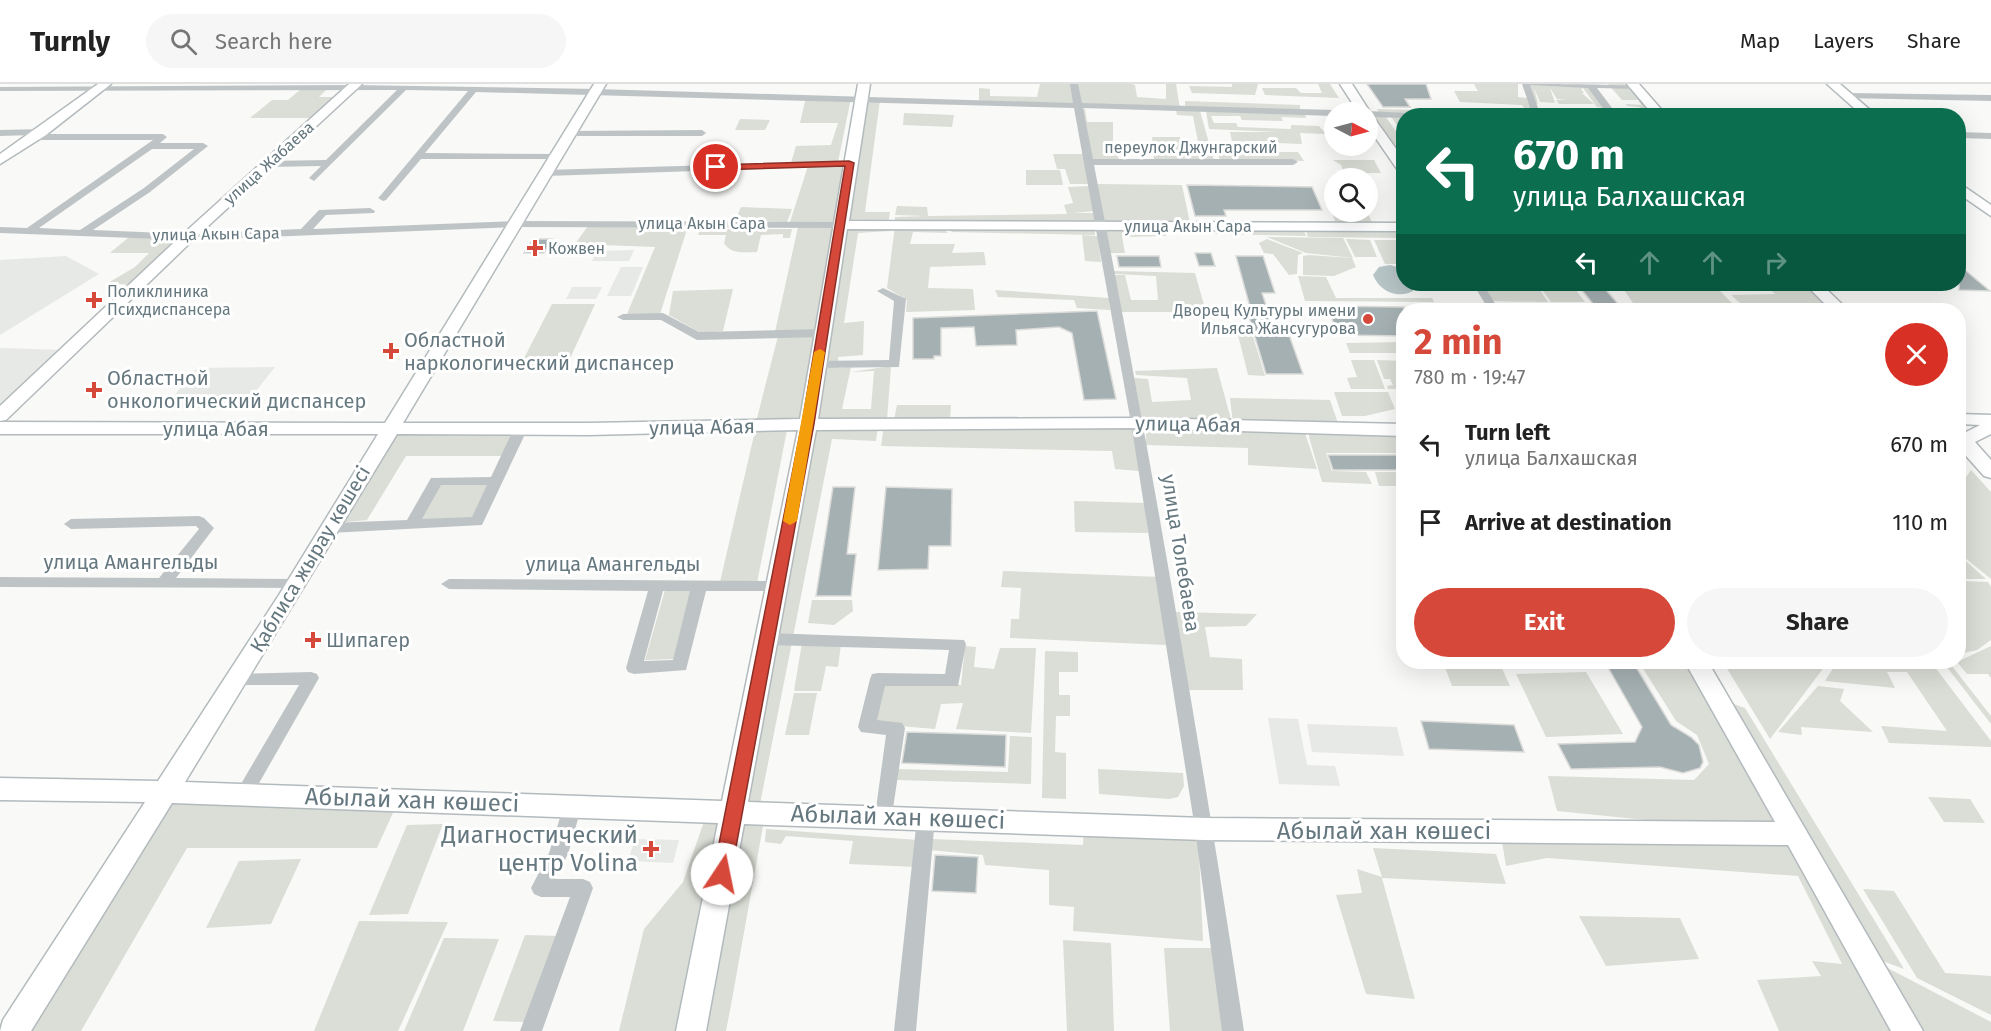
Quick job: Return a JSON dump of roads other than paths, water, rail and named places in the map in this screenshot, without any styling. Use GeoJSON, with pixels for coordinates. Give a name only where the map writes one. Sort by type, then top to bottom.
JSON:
{"type":"FeatureCollection","features":[{"type":"Feature","properties":{"kind":"main road"},"geometry":{"type":"LineString","coordinates":[[1346,84],[1358,102]]}},
{"type":"Feature","properties":{"kind":"main road"},"geometry":{"type":"LineString","coordinates":[[1833,84],[1861,108]]}},
{"type":"Feature","properties":{"kind":"main road","name":"улица Жабаева"},"geometry":{"type":"LineString","coordinates":[[0,416],[188,237],[354,86]]}},
{"type":"Feature","properties":{"kind":"main road"},"geometry":{"type":"LineString","coordinates":[[1634,86],[1654,108]]}},
{"type":"Feature","properties":{"kind":"main road"},"geometry":{"type":"LineString","coordinates":[[0,160],[102,87]]}},
{"type":"Feature","properties":{"kind":"main road","name":"Қаблиса жырау көшесі"},"geometry":{"type":"LineString","coordinates":[[14,1031],[168,792],[297,584],[388,430],[598,87]]}},
{"type":"Feature","properties":{"kind":"main road"},"geometry":{"type":"LineString","coordinates":[[691,1031],[808,424],[849,163],[863,91]]}},
{"type":"Feature","properties":{"kind":"main road"},"geometry":{"type":"LineString","coordinates":[[1378,131],[1396,157]]}},
{"type":"Feature","properties":{"kind":"main road"},"geometry":{"type":"LineString","coordinates":[[1966,192],[1990,211]]}},
{"type":"Feature","properties":{"kind":"main road"},"geometry":{"type":"LineString","coordinates":[[1969,210],[1990,211]]}},
{"type":"Feature","properties":{"kind":"main road","name":"улица Акын Сара"},"geometry":{"type":"LineString","coordinates":[[841,225],[1396,228]]}},
{"type":"Feature","properties":{"kind":"main road"},"geometry":{"type":"LineString","coordinates":[[1821,291],[1833,303]]}},
{"type":"Feature","properties":{"kind":"main road"},"geometry":{"type":"LineString","coordinates":[[1966,419],[1991,420]]}},
{"type":"Feature","properties":{"kind":"main road","name":"улица Абая"},"geometry":{"type":"LineString","coordinates":[[0,428],[520,430],[808,424],[1138,423],[1396,430]]}},
{"type":"Feature","properties":{"kind":"main road"},"geometry":{"type":"LineString","coordinates":[[1966,438],[1991,427]]}},
{"type":"Feature","properties":{"kind":"main road"},"geometry":{"type":"LineString","coordinates":[[1966,445],[1991,472]]}},
{"type":"Feature","properties":{"kind":"main road"},"geometry":{"type":"LineString","coordinates":[[1701,669],[1908,1031]]}},
{"type":"Feature","properties":{"kind":"main road","name":"Абылай хан көшесі"},"geometry":{"type":"LineString","coordinates":[[0,789],[244,794],[734,810],[1204,829],[1796,834]]}},
{"type":"Feature","properties":{"kind":"street","name":"улица Толебаева"},"geometry":{"type":"LineString","coordinates":[[1074,84],[1138,423],[1204,829],[1233,1031]]}},
{"type":"Feature","properties":{"kind":"street"},"geometry":{"type":"LineString","coordinates":[[1526,84],[1534,108]]}},
{"type":"Feature","properties":{"kind":"street"},"geometry":{"type":"LineString","coordinates":[[1534,84],[1634,86]]}},
{"type":"Feature","properties":{"kind":"street"},"geometry":{"type":"LineString","coordinates":[[1589,85],[1608,108]]}},
{"type":"Feature","properties":{"kind":"street"},"geometry":{"type":"LineString","coordinates":[[0,89],[354,86],[474,89],[598,87],[863,91],[1078,107],[1324,113]]}},
{"type":"Feature","properties":{"kind":"street"},"geometry":{"type":"LineString","coordinates":[[314,178],[404,88]]}},
{"type":"Feature","properties":{"kind":"street"},"geometry":{"type":"LineString","coordinates":[[383,198],[474,89]]}},
{"type":"Feature","properties":{"kind":"street"},"geometry":{"type":"LineString","coordinates":[[1847,96],[1991,98]]}},
{"type":"Feature","properties":{"kind":"street"},"geometry":{"type":"LineString","coordinates":[[1378,115],[1396,116]]}},
{"type":"Feature","properties":{"kind":"street"},"geometry":{"type":"LineString","coordinates":[[0,133],[163,137],[28,231]]}},
{"type":"Feature","properties":{"kind":"street"},"geometry":{"type":"LineString","coordinates":[[569,134],[702,133]]}},
{"type":"Feature","properties":{"kind":"street"},"geometry":{"type":"LineString","coordinates":[[1966,135],[1991,136]]}},
{"type":"Feature","properties":{"kind":"street"},"geometry":{"type":"LineString","coordinates":[[82,233],[147,190],[202,146],[150,146]]}},
{"type":"Feature","properties":{"kind":"street"},"geometry":{"type":"LineString","coordinates":[[418,156],[551,165],[849,163]]}},
{"type":"Feature","properties":{"kind":"street","name":"переулок Джунгарский"},"geometry":{"type":"LineString","coordinates":[[1088,162],[1293,162]]}},
{"type":"Feature","properties":{"kind":"street"},"geometry":{"type":"LineString","coordinates":[[268,164],[329,163]]}},
{"type":"Feature","properties":{"kind":"street"},"geometry":{"type":"LineString","coordinates":[[304,232],[323,212],[370,211]]}},
{"type":"Feature","properties":{"kind":"street","name":"улица Акын Сара"},"geometry":{"type":"LineString","coordinates":[[0,230],[188,237],[515,224],[841,225]]}},
{"type":"Feature","properties":{"kind":"street"},"geometry":{"type":"LineString","coordinates":[[818,365],[895,364],[900,299],[883,291]]}},
{"type":"Feature","properties":{"kind":"street"},"geometry":{"type":"LineString","coordinates":[[623,317],[663,316],[696,336],[823,333]]}},
{"type":"Feature","properties":{"kind":"street"},"geometry":{"type":"LineString","coordinates":[[330,528],[477,522],[520,430]]}},
{"type":"Feature","properties":{"kind":"street"},"geometry":{"type":"LineString","coordinates":[[412,525],[436,481],[496,481]]}},
{"type":"Feature","properties":{"kind":"street"},"geometry":{"type":"LineString","coordinates":[[71,524],[199,521],[207,528],[163,583]]}},
{"type":"Feature","properties":{"kind":"street","name":"улица Амангельды"},"geometry":{"type":"LineString","coordinates":[[0,582],[297,584]]}},
{"type":"Feature","properties":{"kind":"street","name":"улица Амангельды"},"geometry":{"type":"LineString","coordinates":[[449,584],[778,586]]}},
{"type":"Feature","properties":{"kind":"street"},"geometry":{"type":"LineString","coordinates":[[657,585],[634,668],[680,666],[699,586]]}},
{"type":"Feature","properties":{"kind":"street"},"geometry":{"type":"LineString","coordinates":[[768,639],[958,644],[952,681],[878,679],[867,727],[896,728],[884,816]]}},
{"type":"Feature","properties":{"kind":"street"},"geometry":{"type":"LineString","coordinates":[[238,679],[311,678],[244,794]]}},
{"type":"Feature","properties":{"kind":"street"},"geometry":{"type":"LineString","coordinates":[[531,1031],[583,888],[541,888],[558,854],[573,805]]}},
{"type":"Feature","properties":{"kind":"street"},"geometry":{"type":"LineString","coordinates":[[905,1031],[926,818]]}},
{"type":"Feature","properties":{"kind":"place","name":"Кожвен"},"geometry":{"type":"Point","coordinates":[535,248]}},
{"type":"Feature","properties":{"kind":"place","name":"Поликлиника Психдиспансера"},"geometry":{"type":"Point","coordinates":[94,300]}},
{"type":"Feature","properties":{"kind":"place","name":"Дворец Культуры имени Ильяса Жансугурова"},"geometry":{"type":"Point","coordinates":[1368,319]}},
{"type":"Feature","properties":{"kind":"place","name":"Областной наркологический диспансер"},"geometry":{"type":"Point","coordinates":[391,351]}},
{"type":"Feature","properties":{"kind":"place","name":"Областной онкологический диспансер"},"geometry":{"type":"Point","coordinates":[94,390]}},
{"type":"Feature","properties":{"kind":"place","name":"Шипагер"},"geometry":{"type":"Point","coordinates":[313,640]}},
{"type":"Feature","properties":{"kind":"place","name":"Диагностический центр Volina"},"geometry":{"type":"Point","coordinates":[651,849]}}]}
